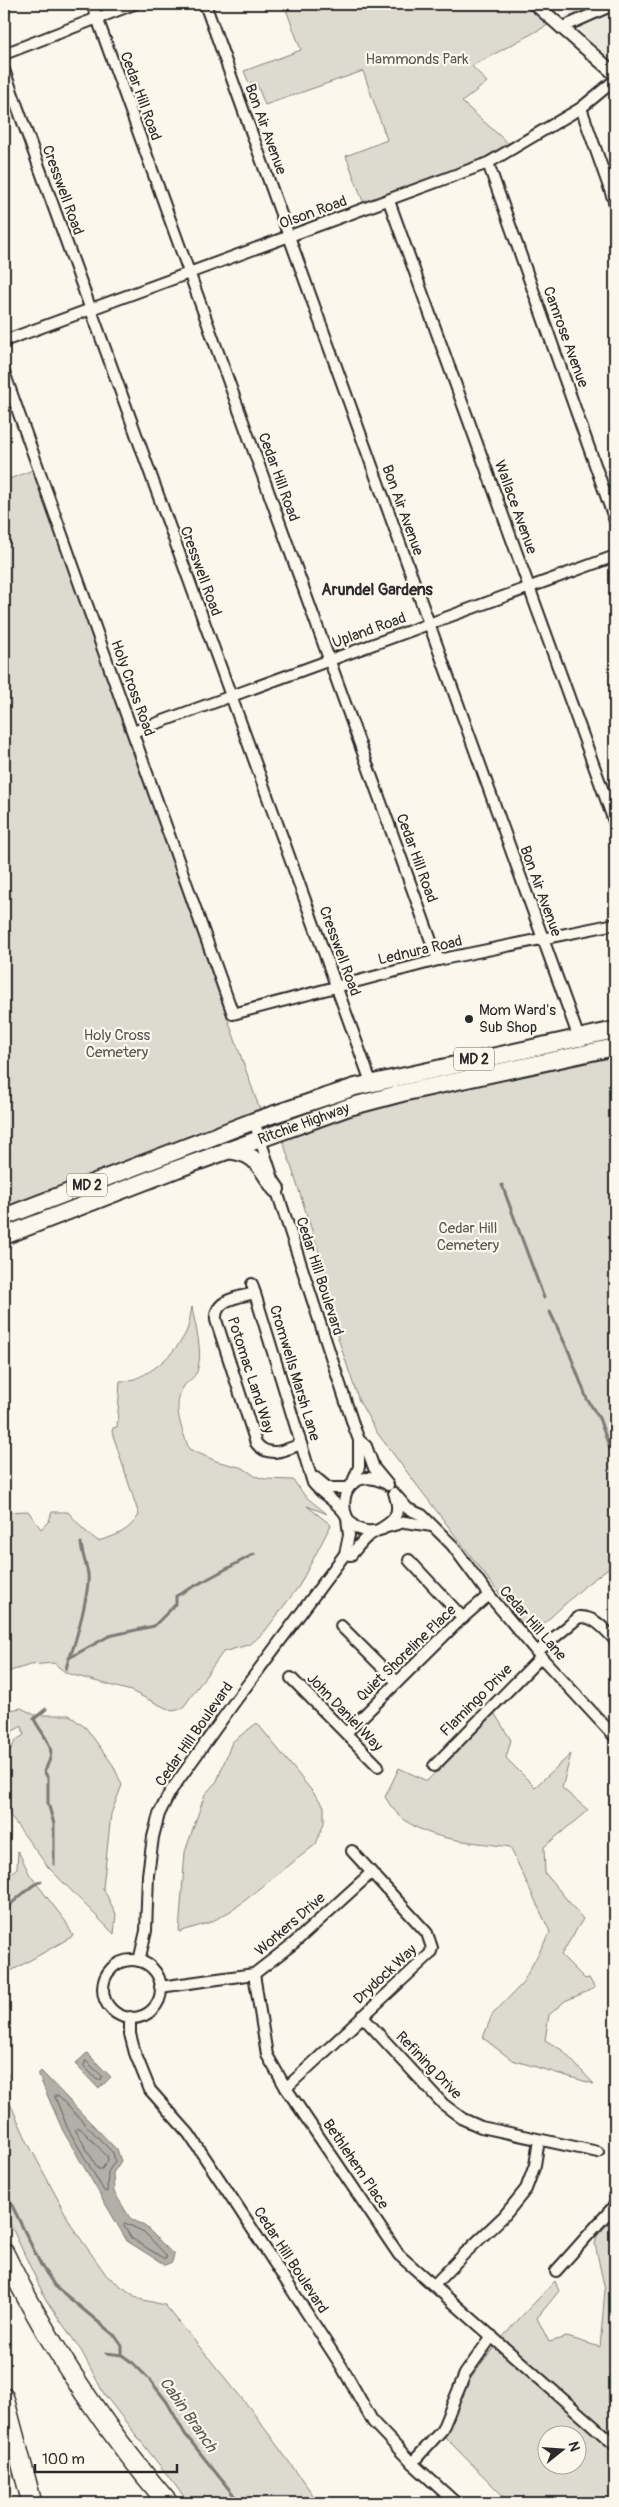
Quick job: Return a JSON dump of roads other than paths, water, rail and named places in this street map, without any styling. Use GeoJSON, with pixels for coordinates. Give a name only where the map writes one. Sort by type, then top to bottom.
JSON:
{"type":"FeatureCollection","features":[{"type":"Feature","properties":{"kind":"highway"},"geometry":{"type":"LineString","coordinates":[[4,2246],[24,2296]]}},
{"type":"Feature","properties":{"kind":"highway"},"geometry":{"type":"LineString","coordinates":[[4,2253],[24,2296],[71,2374],[108,2428],[168,2503]]}},
{"type":"Feature","properties":{"kind":"highway"},"geometry":{"type":"LineString","coordinates":[[4,2398],[32,2503]]}},
{"type":"Feature","properties":{"kind":"main road","name":"Ritchie Highway"},"geometry":{"type":"LineString","coordinates":[[4,1217],[254,1121],[371,1082],[615,1030]]}},
{"type":"Feature","properties":{"kind":"main road","name":"Ritchie Highway"},"geometry":{"type":"LineString","coordinates":[[4,1236],[227,1150],[376,1099],[615,1048]]}},
{"type":"Feature","properties":{"kind":"main road"},"geometry":{"type":"LineString","coordinates":[[227,1150],[242,1151],[253,1157],[276,1189]]}},
{"type":"Feature","properties":{"kind":"street","name":"Cedar Hill Road"},"geometry":{"type":"LineString","coordinates":[[92,4],[438,960]]}},
{"type":"Feature","properties":{"kind":"street"},"geometry":{"type":"LineString","coordinates":[[4,54],[134,4]]}},
{"type":"Feature","properties":{"kind":"street","name":"Bon Air Avenue"},"geometry":{"type":"LineString","coordinates":[[204,4],[584,1054]]}},
{"type":"Feature","properties":{"kind":"street"},"geometry":{"type":"LineString","coordinates":[[535,4],[615,74]]}},
{"type":"Feature","properties":{"kind":"street"},"geometry":{"type":"LineString","coordinates":[[561,28],[615,4]]}},
{"type":"Feature","properties":{"kind":"street","name":"Cresswell Road"},"geometry":{"type":"LineString","coordinates":[[4,70],[371,1082]]}},
{"type":"Feature","properties":{"kind":"street","name":"Olson Road"},"geometry":{"type":"LineString","coordinates":[[4,341],[488,163],[581,108],[615,80]]}},
{"type":"Feature","properties":{"kind":"street"},"geometry":{"type":"LineString","coordinates":[[581,108],[615,204]]}},
{"type":"Feature","properties":{"kind":"street","name":"Camrose Avenue"},"geometry":{"type":"LineString","coordinates":[[488,163],[615,521]]}},
{"type":"Feature","properties":{"kind":"street","name":"Wallace Avenue"},"geometry":{"type":"LineString","coordinates":[[389,201],[615,824]]}},
{"type":"Feature","properties":{"kind":"street","name":"Holy Cross Road"},"geometry":{"type":"LineString","coordinates":[[4,372],[233,1014]]}},
{"type":"Feature","properties":{"kind":"street","name":"Upland Road"},"geometry":{"type":"LineString","coordinates":[[133,732],[615,556]]}},
{"type":"Feature","properties":{"kind":"street","name":"Lednura Road"},"geometry":{"type":"LineString","coordinates":[[233,1014],[438,960],[615,924]]}},
{"type":"Feature","properties":{"kind":"street","name":"Cedar Hill Boulevard"},"geometry":{"type":"LineString","coordinates":[[139,1961],[146,1931],[148,1875],[153,1837],[159,1814],[170,1792],[345,1554],[348,1535],[347,1516],[343,1502],[359,1467],[359,1440],[254,1121]]}},
{"type":"Feature","properties":{"kind":"street","name":"Cromwells Marsh Lane"},"geometry":{"type":"LineString","coordinates":[[253,1288],[313,1483],[322,1495],[337,1504],[347,1516]]}},
{"type":"Feature","properties":{"kind":"street","name":"Potomac Land Way"},"geometry":{"type":"LineString","coordinates":[[253,1288],[222,1304],[216,1312],[216,1320],[256,1443],[266,1452],[273,1453],[301,1444]]}},
{"type":"Feature","properties":{"kind":"street","name":"Cedar Hill Boulevard"},"geometry":{"type":"LineString","coordinates":[[359,1440],[366,1446],[374,1468],[391,1489]]}},
{"type":"Feature","properties":{"kind":"street","name":"Cromwells Marsh Lane"},"geometry":{"type":"LineString","coordinates":[[310,1470],[325,1487],[350,1486]]}},
{"type":"Feature","properties":{"kind":"street"},"geometry":{"type":"LineString","coordinates":[[350,1486],[370,1478],[379,1480],[391,1489],[397,1509],[393,1520],[385,1528]]}},
{"type":"Feature","properties":{"kind":"street","name":"Cedar Hill Lane"},"geometry":{"type":"LineString","coordinates":[[391,1489],[408,1509],[422,1515],[452,1545],[489,1595],[539,1654],[615,1737]]}},
{"type":"Feature","properties":{"kind":"street"},"geometry":{"type":"LineString","coordinates":[[347,1516],[354,1526],[366,1531],[404,1522],[432,1526]]}},
{"type":"Feature","properties":{"kind":"street","name":"Cedar Hill Boulevard"},"geometry":{"type":"LineString","coordinates":[[345,1554],[350,1555],[366,1538],[385,1528]]}},
{"type":"Feature","properties":{"kind":"street"},"geometry":{"type":"LineString","coordinates":[[408,1560],[463,1618]]}},
{"type":"Feature","properties":{"kind":"street","name":"Quiet Shoreline Place"},"geometry":{"type":"LineString","coordinates":[[346,1734],[397,1682],[489,1595]]}},
{"type":"Feature","properties":{"kind":"street","name":"Flamingo Drive"},"geometry":{"type":"LineString","coordinates":[[434,1766],[539,1654],[580,1617],[586,1616],[594,1620],[615,1640]]}},
{"type":"Feature","properties":{"kind":"street"},"geometry":{"type":"LineString","coordinates":[[341,1626],[397,1682]]}},
{"type":"Feature","properties":{"kind":"street","name":"John Daniel Way"},"geometry":{"type":"LineString","coordinates":[[291,1678],[378,1766]]}},
{"type":"Feature","properties":{"kind":"street","name":"Drydock Way"},"geometry":{"type":"LineString","coordinates":[[286,2088],[430,1954],[432,1948],[427,1933],[352,1851]]}},
{"type":"Feature","properties":{"kind":"street","name":"Workers Drive"},"geometry":{"type":"LineString","coordinates":[[160,1987],[254,1974],[294,1943],[371,1872]]}},
{"type":"Feature","properties":{"kind":"street"},"geometry":{"type":"LineString","coordinates":[[127,1960],[139,1961],[152,1968],[157,1975],[160,1987],[158,2001],[153,2009],[146,2014],[130,2018],[119,2015],[112,2010],[106,2002],[103,1985],[111,1969],[118,1963],[127,1960]]}},
{"type":"Feature","properties":{"kind":"street","name":"Bethlehem Place"},"geometry":{"type":"LineString","coordinates":[[254,1974],[266,2055],[286,2088],[399,2255],[615,2445]]}},
{"type":"Feature","properties":{"kind":"street","name":"Refining Drive"},"geometry":{"type":"LineString","coordinates":[[362,2016],[443,2104],[463,2119],[481,2127],[598,2152]]}},
{"type":"Feature","properties":{"kind":"street","name":"Cedar Hill Boulevard"},"geometry":{"type":"LineString","coordinates":[[130,2018],[130,2034],[134,2053],[150,2090],[189,2134],[342,2367],[373,2422],[412,2463],[456,2503]]}},
{"type":"Feature","properties":{"kind":"street"},"geometry":{"type":"LineString","coordinates":[[434,2285],[464,2253],[505,2215],[526,2189],[535,2165],[539,2140]]}},
{"type":"Feature","properties":{"kind":"street"},"geometry":{"type":"LineString","coordinates":[[556,2271],[615,2205]]}},
{"type":"Feature","properties":{"kind":"street"},"geometry":{"type":"LineString","coordinates":[[412,2463],[442,2430],[466,2374],[492,2336]]}},
{"type":"Feature","properties":{"kind":"water"},"geometry":{"type":"Polygon","coordinates":[[[87,2053],[111,2077],[99,2089],[75,2064],[87,2053]]]}},
{"type":"Feature","properties":{"kind":"water"},"geometry":{"type":"Polygon","coordinates":[[[41,2071],[117,2150],[121,2161],[113,2173],[114,2192],[130,2218],[146,2227],[174,2255],[172,2262],[165,2265],[127,2241],[63,2131],[38,2074],[41,2071]]]}},
{"type":"Feature","properties":{"kind":"waterway"},"geometry":{"type":"LineString","coordinates":[[502,1185],[544,1298]]}},
{"type":"Feature","properties":{"kind":"waterway"},"geometry":{"type":"LineString","coordinates":[[550,1312],[569,1352],[587,1399],[599,1418],[613,1457]]}},
{"type":"Feature","properties":{"kind":"waterway"},"geometry":{"type":"LineString","coordinates":[[70,1657],[82,1616],[88,1582],[81,1543]]}},
{"type":"Feature","properties":{"kind":"waterway"},"geometry":{"type":"LineString","coordinates":[[66,1669],[69,1658],[109,1636],[154,1626],[176,1604],[176,1596],[254,1554]]}},
{"type":"Feature","properties":{"kind":"waterway"},"geometry":{"type":"LineString","coordinates":[[46,1709],[34,1719],[51,1749],[49,1763],[44,1771],[48,1778],[48,1803],[54,1824],[54,1864]]}},
{"type":"Feature","properties":{"kind":"waterway"},"geometry":{"type":"LineString","coordinates":[[4,1909],[41,1881]]}},
{"type":"Feature","properties":{"kind":"waterway"},"geometry":{"type":"LineString","coordinates":[[4,2189],[42,2267],[55,2286],[115,2336],[122,2346],[122,2355]]}},
{"type":"Feature","properties":{"kind":"waterway","name":"Cabin Branch"},"geometry":{"type":"LineString","coordinates":[[106,2353],[122,2355],[150,2380],[167,2402],[185,2434],[240,2503]]}},
{"type":"Feature","properties":{"kind":"place","name":"Mom Ward's Sub Shop"},"geometry":{"type":"Point","coordinates":[469,1019]}},
{"type":"Feature","properties":{"kind":"district","name":"Arundel Gardens"},"geometry":{"type":"Point","coordinates":[377,589]}},
{"type":"Feature","properties":{"kind":"park label","name":"Hammonds Park"},"geometry":{"type":"Point","coordinates":[417,59]}},
{"type":"Feature","properties":{"kind":"park label","name":"Holy Cross Cemetery"},"geometry":{"type":"Point","coordinates":[117,1044]}},
{"type":"Feature","properties":{"kind":"park label","name":"Cedar Hill Cemetery"},"geometry":{"type":"Point","coordinates":[468,1236]}}]}
